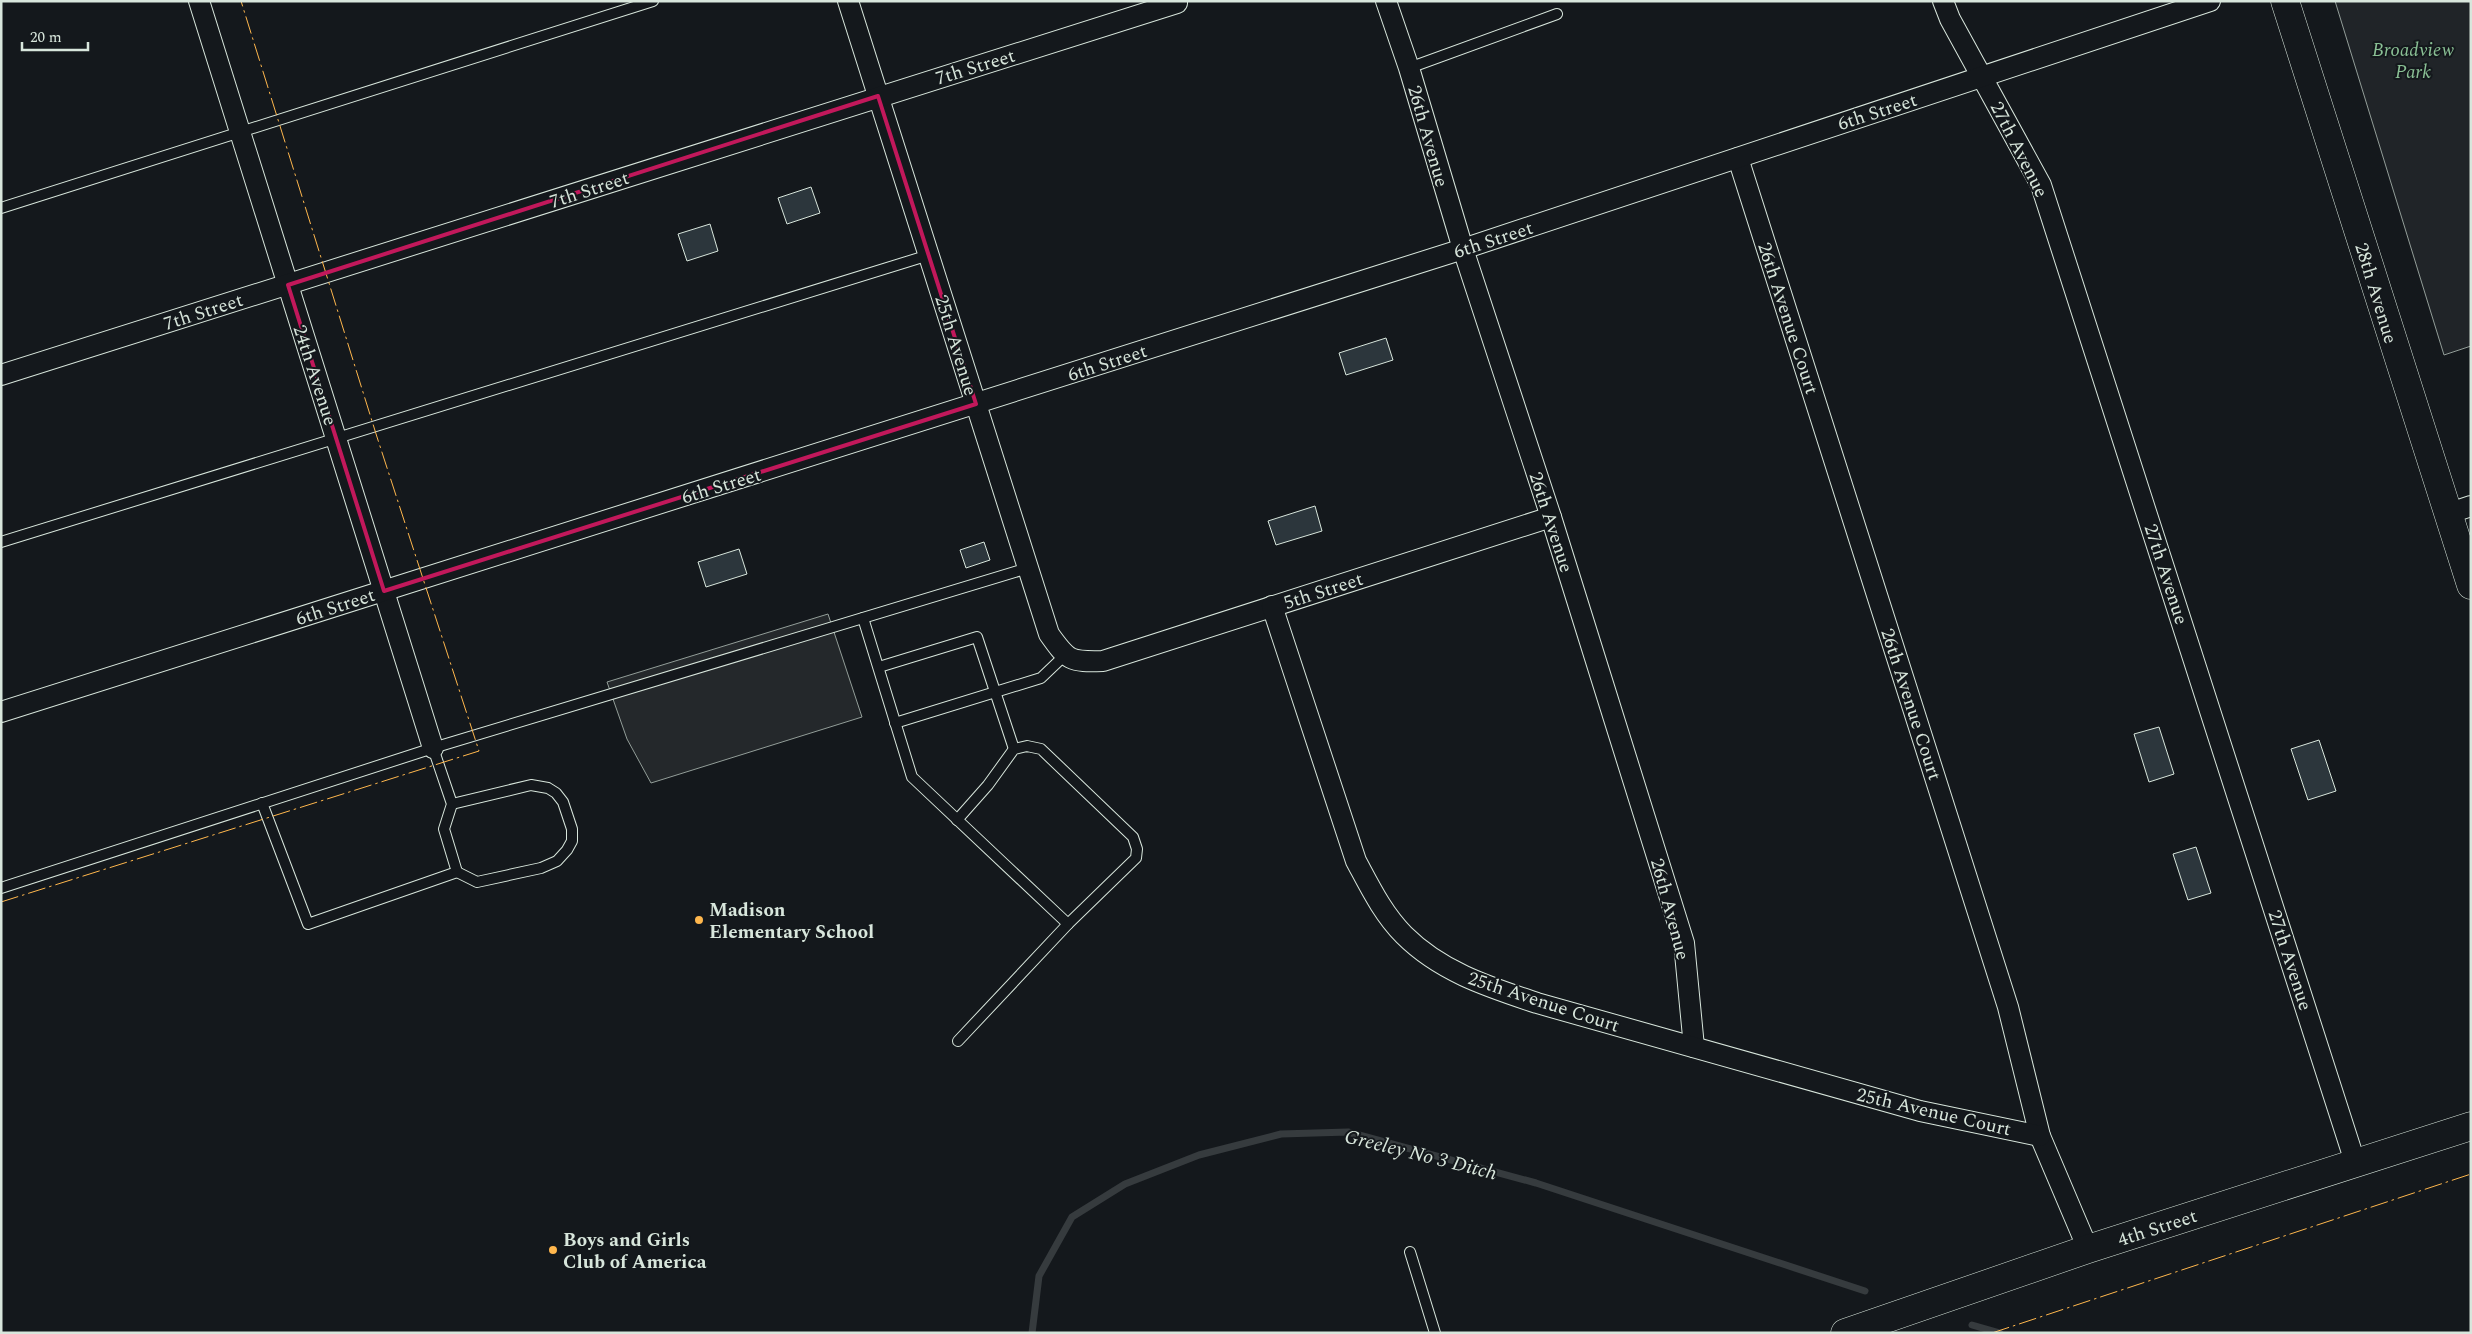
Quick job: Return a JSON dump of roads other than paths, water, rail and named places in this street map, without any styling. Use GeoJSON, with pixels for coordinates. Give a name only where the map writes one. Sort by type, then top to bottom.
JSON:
{"type":"FeatureCollection","features":[{"type":"Feature","properties":{"kind":"main road","name":"28th Avenue"},"geometry":{"type":"LineString","coordinates":[[2286,1],[2459,510],[2471,585]]}},
{"type":"Feature","properties":{"kind":"main road","name":"4th Street"},"geometry":{"type":"LineString","coordinates":[[1850,1332],[2088,1250],[2471,1126]]}},
{"type":"Feature","properties":{"kind":"street","name":"24th Avenue"},"geometry":{"type":"LineString","coordinates":[[199,1],[433,748]]}},
{"type":"Feature","properties":{"kind":"street","name":"25th Avenue"},"geometry":{"type":"LineString","coordinates":[[848,1],[1049,634],[1064,656]]}},
{"type":"Feature","properties":{"kind":"street","name":"26th Avenue"},"geometry":{"type":"LineString","coordinates":[[1386,1],[1409,68],[1463,249],[1551,517],[1684,944],[1694,1047]]}},
{"type":"Feature","properties":{"kind":"street","name":"27th Avenue"},"geometry":{"type":"LineString","coordinates":[[1943,1],[1950,19],[1983,76],[2041,185],[2356,1162]]}},
{"type":"Feature","properties":{"kind":"street","name":"6th Street"},"geometry":{"type":"LineString","coordinates":[[1,712],[1463,249],[2210,1]]}},
{"type":"Feature","properties":{"kind":"street","name":"7th Street"},"geometry":{"type":"LineString","coordinates":[[1,375],[878,96],[1177,3]]}},
{"type":"Feature","properties":{"kind":"street","name":"26th Avenue Court"},"geometry":{"type":"LineString","coordinates":[[1738,158],[2008,1007],[2040,1136],[2088,1250]]}},
{"type":"Feature","properties":{"kind":"street","name":"5th Street"},"geometry":{"type":"LineString","coordinates":[[1064,656],[1084,662],[1103,661],[1551,517]]}},
{"type":"Feature","properties":{"kind":"street","name":"25th Avenue Court"},"geometry":{"type":"LineString","coordinates":[[1272,606],[1356,861],[1376,900],[1404,935],[1442,965],[1484,986],[1694,1047],[1920,1111],[2040,1136]]}},
{"type":"Feature","properties":{"kind":"lane"},"geometry":{"type":"LineString","coordinates":[[1,208],[653,1]]}},
{"type":"Feature","properties":{"kind":"lane"},"geometry":{"type":"LineString","coordinates":[[1409,68],[1557,14]]}},
{"type":"Feature","properties":{"kind":"lane"},"geometry":{"type":"LineString","coordinates":[[1,542],[928,255]]}},
{"type":"Feature","properties":{"kind":"lane"},"geometry":{"type":"LineString","coordinates":[[1,888],[433,748],[1028,568]]}},
{"type":"Feature","properties":{"kind":"lane"},"geometry":{"type":"LineString","coordinates":[[863,618],[912,777],[1068,924]]}},
{"type":"Feature","properties":{"kind":"lane"},"geometry":{"type":"LineString","coordinates":[[878,668],[977,637],[1014,749]]}},
{"type":"Feature","properties":{"kind":"lane"},"geometry":{"type":"LineString","coordinates":[[895,723],[1042,678],[1064,656]]}},
{"type":"Feature","properties":{"kind":"lane"},"geometry":{"type":"LineString","coordinates":[[957,820],[988,785],[1014,749],[1027,746],[1041,749],[1133,837],[1136,858],[1068,924],[958,1041]]}},
{"type":"Feature","properties":{"kind":"lane"},"geometry":{"type":"LineString","coordinates":[[433,748],[452,804],[444,829],[457,872]]}},
{"type":"Feature","properties":{"kind":"lane"},"geometry":{"type":"LineString","coordinates":[[262,803],[308,924],[457,872],[477,882],[541,868],[557,861],[572,841],[572,829],[563,802],[556,793],[548,788],[531,785],[452,804]]}},
{"type":"Feature","properties":{"kind":"lane"},"geometry":{"type":"LineString","coordinates":[[1410,1252],[1435,1333]]}},
{"type":"Feature","properties":{"kind":"waterway","name":"Greeley No 3 Ditch"},"geometry":{"type":"LineString","coordinates":[[1032,1333],[1039,1276],[1072,1217],[1125,1184],[1199,1155],[1281,1134],[1348,1132],[1536,1183],[1865,1291]]}},
{"type":"Feature","properties":{"kind":"waterway","name":"Greeley No 3 Ditch"},"geometry":{"type":"LineString","coordinates":[[1972,1325],[2000,1333]]}},
{"type":"Feature","properties":{"kind":"place","name":"Madison Elementary School"},"geometry":{"type":"Point","coordinates":[699,920]}},
{"type":"Feature","properties":{"kind":"place","name":"Boys and Girls Club of America"},"geometry":{"type":"Point","coordinates":[553,1250]}},
{"type":"Feature","properties":{"kind":"park label","name":"Broadview Park"},"geometry":{"type":"Point","coordinates":[2413,60]}}]}
